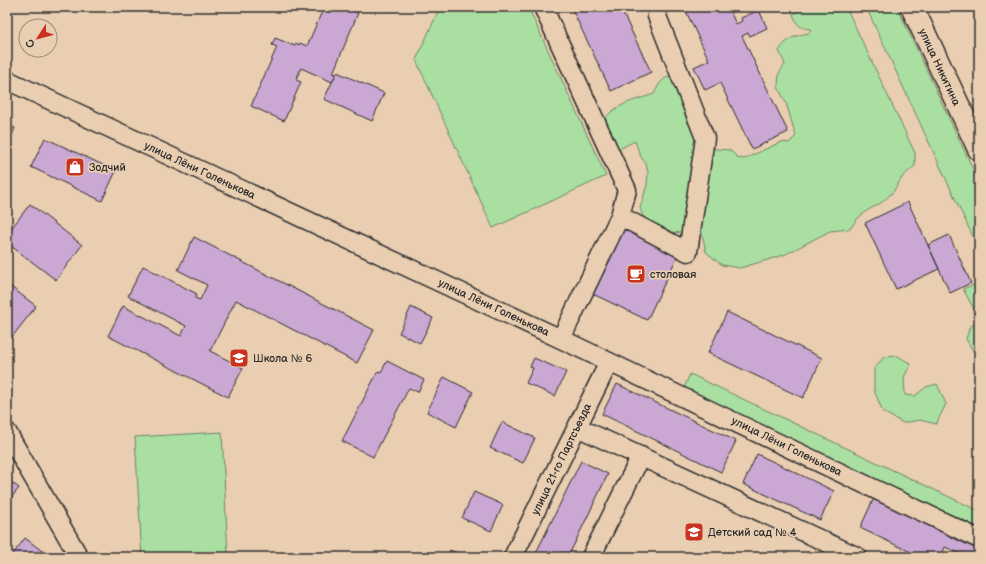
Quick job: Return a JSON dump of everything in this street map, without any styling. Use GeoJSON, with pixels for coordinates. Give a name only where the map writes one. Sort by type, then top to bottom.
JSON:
{"type":"FeatureCollection","features":[{"type":"Feature","properties":{"kind":"main road","name":"улица Никитина"},"geometry":{"type":"LineString","coordinates":[[912,7],[979,149]]}},
{"type":"Feature","properties":{"kind":"street"},"geometry":{"type":"LineString","coordinates":[[543,7],[627,190],[620,216],[561,338]]}},
{"type":"Feature","properties":{"kind":"street"},"geometry":{"type":"LineString","coordinates":[[620,216],[688,252],[705,138],[657,16]]}},
{"type":"Feature","properties":{"kind":"street","name":"улица Лёни Голенькова"},"geometry":{"type":"LineString","coordinates":[[7,80],[561,338],[979,539]]}},
{"type":"Feature","properties":{"kind":"street","name":"улица 21-го Партсъезда"},"geometry":{"type":"LineString","coordinates":[[513,557],[609,362]]}},
{"type":"Feature","properties":{"kind":"street"},"geometry":{"type":"LineString","coordinates":[[577,427],[858,557]]}},
{"type":"Feature","properties":{"kind":"street"},"geometry":{"type":"LineString","coordinates":[[7,432],[79,557]]}},
{"type":"Feature","properties":{"kind":"street"},"geometry":{"type":"LineString","coordinates":[[592,557],[641,456]]}},
{"type":"Feature","properties":{"kind":"green space"},"geometry":{"type":"Polygon","coordinates":[[[440,7],[528,7],[606,176],[493,228],[416,60],[440,7]]]}},
{"type":"Feature","properties":{"kind":"green space"},"geometry":{"type":"Polygon","coordinates":[[[807,7],[846,7],[915,153],[915,166],[903,176],[893,192],[881,203],[868,210],[857,219],[850,229],[830,231],[784,255],[740,268],[722,265],[706,252],[697,209],[692,225],[685,232],[667,231],[654,226],[645,219],[640,208],[647,185],[648,172],[646,164],[640,155],[635,141],[617,150],[603,122],[607,116],[619,107],[654,94],[662,81],[675,74],[687,122],[693,130],[711,136],[715,149],[730,150],[738,158],[744,159],[781,142],[789,143],[796,136],[786,103],[778,87],[779,73],[785,64],[779,51],[791,38],[809,33],[811,29],[804,28],[799,25],[793,14],[807,7]]]}},
{"type":"Feature","properties":{"kind":"green space"},"geometry":{"type":"Polygon","coordinates":[[[866,7],[897,7],[979,182],[979,250],[866,7]]]}},
{"type":"Feature","properties":{"kind":"green space"},"geometry":{"type":"Polygon","coordinates":[[[973,285],[979,297],[979,318],[963,289],[973,285]]]}},
{"type":"Feature","properties":{"kind":"green space"},"geometry":{"type":"Polygon","coordinates":[[[979,323],[979,361],[966,339],[970,326],[979,323]]]}},
{"type":"Feature","properties":{"kind":"green space"},"geometry":{"type":"Polygon","coordinates":[[[898,356],[911,364],[904,377],[905,395],[915,396],[926,387],[937,384],[946,404],[936,424],[920,420],[903,423],[883,412],[874,390],[874,369],[884,357],[898,356]]]}},
{"type":"Feature","properties":{"kind":"green space"},"geometry":{"type":"Polygon","coordinates":[[[690,374],[979,511],[979,528],[684,388],[690,374]]]}},
{"type":"Feature","properties":{"kind":"green space"},"geometry":{"type":"Polygon","coordinates":[[[222,432],[228,557],[142,557],[135,437],[222,432]]]}},
{"type":"Feature","properties":{"kind":"building"},"geometry":{"type":"Polygon","coordinates":[[[324,7],[345,7],[358,13],[333,73],[336,74],[332,82],[301,68],[296,80],[301,82],[284,121],[251,106],[277,47],[272,45],[275,38],[295,46],[296,43],[299,45],[300,43],[307,46],[324,7]]]}},
{"type":"Feature","properties":{"kind":"building"},"geometry":{"type":"Polygon","coordinates":[[[571,7],[620,7],[651,72],[611,91],[571,7]]]}},
{"type":"Feature","properties":{"kind":"building"},"geometry":{"type":"Polygon","coordinates":[[[684,7],[728,7],[736,24],[742,21],[741,18],[759,10],[767,28],[750,36],[748,33],[742,36],[788,132],[752,149],[720,83],[705,90],[694,67],[709,60],[684,7]]]}},
{"type":"Feature","properties":{"kind":"building"},"geometry":{"type":"Polygon","coordinates":[[[337,72],[384,93],[372,121],[324,99],[337,72]]]}},
{"type":"Feature","properties":{"kind":"building"},"geometry":{"type":"Polygon","coordinates":[[[7,125],[15,128],[7,147],[7,125]]]}},
{"type":"Feature","properties":{"kind":"building"},"geometry":{"type":"Polygon","coordinates":[[[45,138],[116,171],[102,201],[31,167],[45,138]]]}},
{"type":"Feature","properties":{"kind":"building"},"geometry":{"type":"Polygon","coordinates":[[[908,202],[939,269],[896,289],[865,223],[908,202]]]}},
{"type":"Feature","properties":{"kind":"building"},"geometry":{"type":"Polygon","coordinates":[[[30,204],[82,245],[56,280],[7,243],[7,234],[30,204]]]}},
{"type":"Feature","properties":{"kind":"building","name":"столовая"},"geometry":{"type":"Polygon","coordinates":[[[624,227],[679,253],[647,320],[593,294],[624,227]]]}},
{"type":"Feature","properties":{"kind":"building"},"geometry":{"type":"Polygon","coordinates":[[[949,235],[971,283],[950,293],[928,245],[949,235]]]}},
{"type":"Feature","properties":{"kind":"building"},"geometry":{"type":"Polygon","coordinates":[[[194,237],[374,330],[357,363],[236,300],[210,351],[243,368],[228,397],[108,336],[123,306],[181,336],[186,326],[128,296],[143,266],[197,294],[195,298],[200,300],[207,285],[178,270],[194,237]]]}},
{"type":"Feature","properties":{"kind":"building"},"geometry":{"type":"Polygon","coordinates":[[[7,284],[36,306],[9,341],[7,340],[7,284]]]}},
{"type":"Feature","properties":{"kind":"building"},"geometry":{"type":"Polygon","coordinates":[[[411,307],[433,318],[420,343],[399,333],[411,307]]]}},
{"type":"Feature","properties":{"kind":"building"},"geometry":{"type":"Polygon","coordinates":[[[727,312],[822,358],[803,398],[708,353],[727,312]]]}},
{"type":"Feature","properties":{"kind":"building"},"geometry":{"type":"Polygon","coordinates":[[[534,358],[566,372],[555,396],[526,383],[533,368],[530,367],[534,358]]]}},
{"type":"Feature","properties":{"kind":"building"},"geometry":{"type":"Polygon","coordinates":[[[387,361],[424,380],[418,392],[409,388],[373,457],[342,441],[378,371],[381,372],[387,361]]]}},
{"type":"Feature","properties":{"kind":"building"},"geometry":{"type":"Polygon","coordinates":[[[444,377],[473,392],[456,427],[427,412],[444,377]]]}},
{"type":"Feature","properties":{"kind":"building"},"geometry":{"type":"Polygon","coordinates":[[[617,384],[736,441],[721,472],[602,414],[617,384]]]}},
{"type":"Feature","properties":{"kind":"building"},"geometry":{"type":"Polygon","coordinates":[[[502,422],[535,438],[523,463],[490,448],[502,422]]]}},
{"type":"Feature","properties":{"kind":"building"},"geometry":{"type":"Polygon","coordinates":[[[757,454],[834,491],[820,520],[743,484],[757,454]]]}},
{"type":"Feature","properties":{"kind":"building"},"geometry":{"type":"Polygon","coordinates":[[[581,461],[608,474],[568,557],[534,557],[581,461]]]}},
{"type":"Feature","properties":{"kind":"building"},"geometry":{"type":"Polygon","coordinates":[[[7,479],[19,488],[7,503],[7,479]]]}},
{"type":"Feature","properties":{"kind":"building"},"geometry":{"type":"Polygon","coordinates":[[[474,492],[503,505],[491,531],[462,518],[474,492]]]}},
{"type":"Feature","properties":{"kind":"building"},"geometry":{"type":"Polygon","coordinates":[[[874,498],[979,548],[979,557],[959,557],[961,554],[945,547],[941,557],[921,557],[860,528],[874,498]]]}},
{"type":"Feature","properties":{"kind":"building"},"geometry":{"type":"Polygon","coordinates":[[[25,538],[50,557],[11,557],[25,538]]]}},
{"type":"Feature","properties":{"kind":"building"},"geometry":{"type":"Polygon","coordinates":[[[450,550],[467,557],[447,557],[450,550]]]}},
{"type":"Feature","properties":{"kind":"place","name":"Зодчий"},"geometry":{"type":"Point","coordinates":[75,167]}},
{"type":"Feature","properties":{"kind":"place","name":"столовая"},"geometry":{"type":"Point","coordinates":[636,274]}},
{"type":"Feature","properties":{"kind":"place","name":"Школа № 6"},"geometry":{"type":"Point","coordinates":[239,358]}},
{"type":"Feature","properties":{"kind":"place","name":"Детский сад № 4"},"geometry":{"type":"Point","coordinates":[694,532]}}]}
